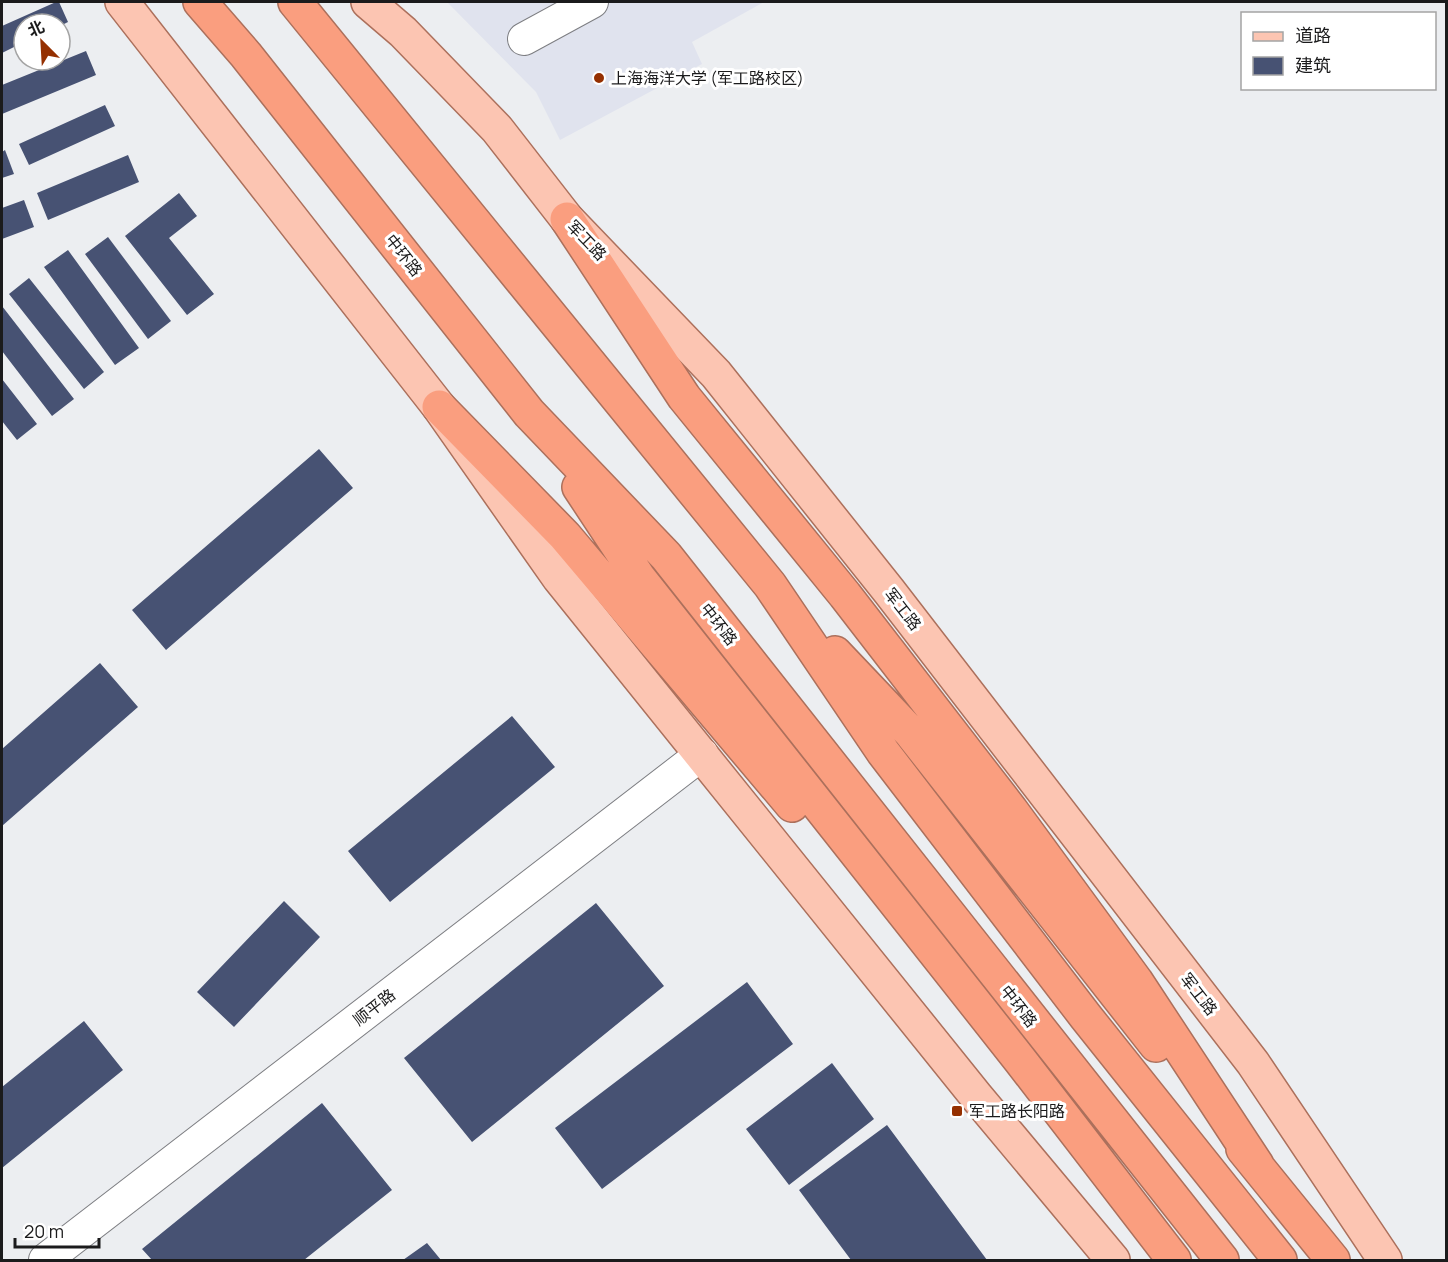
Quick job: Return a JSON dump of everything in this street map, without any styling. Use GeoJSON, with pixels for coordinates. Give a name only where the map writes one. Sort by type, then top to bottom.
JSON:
{"type":"FeatureCollection","features":[{"type":"Feature","properties":{"kind":"highway","name":"中环路"},"geometry":{"type":"LineString","coordinates":[[200,2],[529,413],[666,556],[1222,1260]]}},
{"type":"Feature","properties":{"kind":"highway"},"geometry":{"type":"LineString","coordinates":[[295,2],[770,585],[911,733],[1113,994],[1257,1165],[1333,1260]]}},
{"type":"Feature","properties":{"kind":"highway"},"geometry":{"type":"LineString","coordinates":[[567,219],[684,397],[845,595],[1011,810],[1136,981],[1257,1165]]}},
{"type":"Feature","properties":{"kind":"highway"},"geometry":{"type":"LineString","coordinates":[[439,407],[565,536],[790,803],[1020,1060]]}},
{"type":"Feature","properties":{"kind":"highway"},"geometry":{"type":"LineString","coordinates":[[529,413],[639,578],[1020,1060],[1173,1260]]}},
{"type":"Feature","properties":{"kind":"highway"},"geometry":{"type":"LineString","coordinates":[[770,585],[883,752],[1086,1017],[1280,1260]]}},
{"type":"Feature","properties":{"kind":"main road"},"geometry":{"type":"LineString","coordinates":[[122,2],[439,407],[559,578],[969,1086],[1113,1260]]}},
{"type":"Feature","properties":{"kind":"main road","name":"军工路"},"geometry":{"type":"LineString","coordinates":[[368,2],[403,32],[497,129],[567,219],[716,374],[888,591],[1253,1063],[1385,1260]]}},
{"type":"Feature","properties":{"kind":"street"},"geometry":{"type":"LineString","coordinates":[[524,39],[592,2]]}},
{"type":"Feature","properties":{"kind":"street","name":"顺平路"},"geometry":{"type":"LineString","coordinates":[[45,1260],[702,754]]}},
{"type":"Feature","properties":{"kind":"shaded area","name":"上海海洋大学 (军工路校区)"},"geometry":{"type":"Polygon","coordinates":[[[447,2],[764,2],[692,42],[702,64],[560,140],[536,92],[447,2]]]}},
{"type":"Feature","properties":{"kind":"building"},"geometry":{"type":"Polygon","coordinates":[[[59,2],[64,12],[34,12],[59,2]]]}},
{"type":"Feature","properties":{"kind":"building"},"geometry":{"type":"Polygon","coordinates":[[[12,22],[12,48],[2,53],[2,26],[12,22]]]}},
{"type":"Feature","properties":{"kind":"building"},"geometry":{"type":"Polygon","coordinates":[[[86,51],[96,75],[2,114],[2,85],[34,72],[72,72],[72,57],[86,51]]]}},
{"type":"Feature","properties":{"kind":"building"},"geometry":{"type":"Polygon","coordinates":[[[105,105],[115,126],[29,165],[19,144],[105,105]]]}},
{"type":"Feature","properties":{"kind":"building"},"geometry":{"type":"Polygon","coordinates":[[[5,150],[14,174],[2,178],[2,152],[5,150]]]}},
{"type":"Feature","properties":{"kind":"building"},"geometry":{"type":"Polygon","coordinates":[[[128,155],[139,182],[48,220],[37,193],[128,155]]]}},
{"type":"Feature","properties":{"kind":"building"},"geometry":{"type":"Polygon","coordinates":[[[179,193],[197,216],[169,238],[214,294],[187,315],[125,236],[179,193]]]}},
{"type":"Feature","properties":{"kind":"building"},"geometry":{"type":"Polygon","coordinates":[[[24,200],[34,227],[2,239],[2,208],[24,200]]]}},
{"type":"Feature","properties":{"kind":"building"},"geometry":{"type":"Polygon","coordinates":[[[108,237],[171,321],[148,339],[85,254],[108,237]]]}},
{"type":"Feature","properties":{"kind":"building"},"geometry":{"type":"Polygon","coordinates":[[[68,250],[139,348],[115,365],[44,267],[68,250]]]}},
{"type":"Feature","properties":{"kind":"building"},"geometry":{"type":"Polygon","coordinates":[[[29,278],[104,372],[84,389],[9,294],[29,278]]]}},
{"type":"Feature","properties":{"kind":"building"},"geometry":{"type":"Polygon","coordinates":[[[2,306],[74,399],[52,416],[2,351],[2,306]]]}},
{"type":"Feature","properties":{"kind":"building"},"geometry":{"type":"Polygon","coordinates":[[[2,379],[37,424],[17,440],[2,421],[2,379]]]}},
{"type":"Feature","properties":{"kind":"building"},"geometry":{"type":"Polygon","coordinates":[[[319,449],[353,488],[166,650],[132,610],[319,449]]]}},
{"type":"Feature","properties":{"kind":"building"},"geometry":{"type":"Polygon","coordinates":[[[100,663],[138,707],[2,826],[2,749],[100,663]]]}},
{"type":"Feature","properties":{"kind":"building"},"geometry":{"type":"Polygon","coordinates":[[[512,716],[555,767],[390,902],[348,851],[512,716]]]}},
{"type":"Feature","properties":{"kind":"building"},"geometry":{"type":"Polygon","coordinates":[[[284,901],[320,937],[234,1027],[197,992],[284,901]]]}},
{"type":"Feature","properties":{"kind":"building"},"geometry":{"type":"Polygon","coordinates":[[[596,903],[664,986],[472,1142],[404,1058],[596,903]]]}},
{"type":"Feature","properties":{"kind":"building"},"geometry":{"type":"Polygon","coordinates":[[[747,982],[793,1044],[602,1189],[555,1128],[747,982]]]}},
{"type":"Feature","properties":{"kind":"building"},"geometry":{"type":"Polygon","coordinates":[[[84,1021],[123,1070],[2,1168],[2,1087],[84,1021]]]}},
{"type":"Feature","properties":{"kind":"building"},"geometry":{"type":"Polygon","coordinates":[[[832,1063],[874,1119],[789,1185],[746,1129],[832,1063]]]}},
{"type":"Feature","properties":{"kind":"building"},"geometry":{"type":"Polygon","coordinates":[[[322,1103],[392,1190],[304,1260],[152,1260],[142,1249],[322,1103]]]}},
{"type":"Feature","properties":{"kind":"building"},"geometry":{"type":"Polygon","coordinates":[[[887,1125],[987,1260],[851,1260],[799,1190],[887,1125]]]}},
{"type":"Feature","properties":{"kind":"building"},"geometry":{"type":"Polygon","coordinates":[[[427,1243],[441,1260],[403,1260],[427,1243]]]}},
{"type":"Feature","properties":{"kind":"place","name":"上海海洋大学 (军工路校区)"},"geometry":{"type":"Point","coordinates":[599,78]}},
{"type":"Feature","properties":{"kind":"place","name":"军工路长阳路"},"geometry":{"type":"Point","coordinates":[957,1111]}}]}
